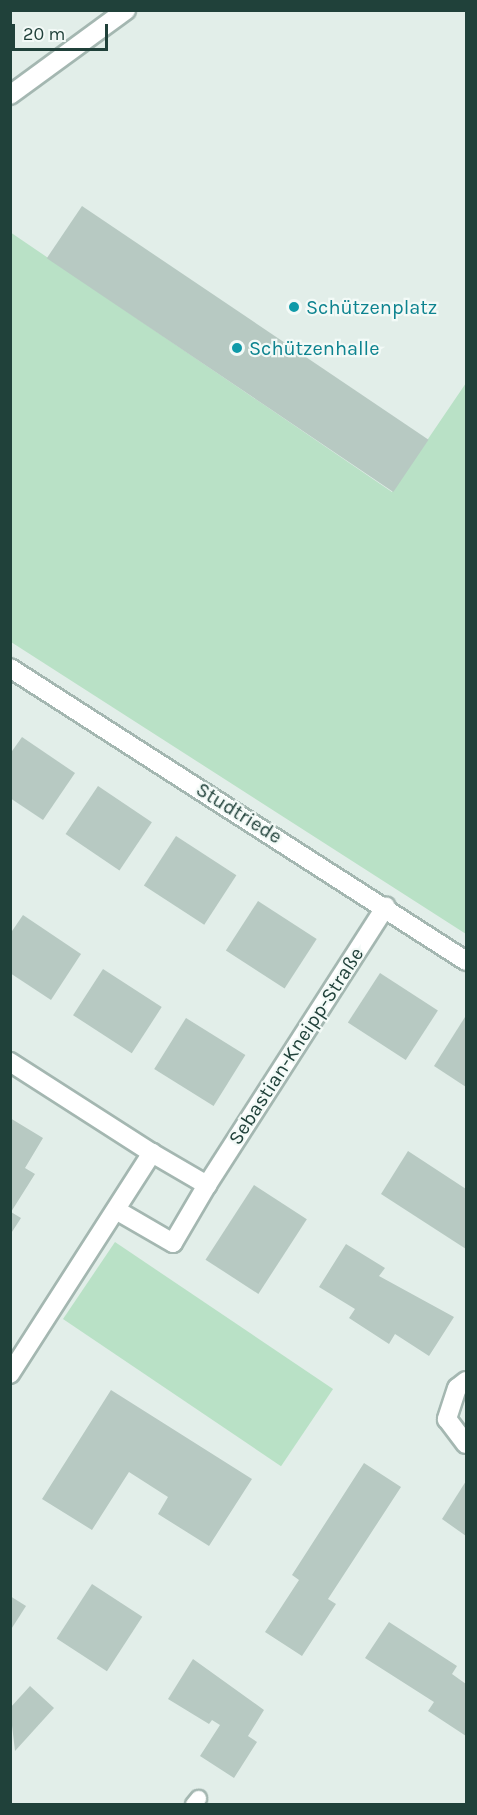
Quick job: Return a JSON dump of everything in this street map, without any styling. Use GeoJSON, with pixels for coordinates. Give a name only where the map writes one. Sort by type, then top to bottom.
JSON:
{"type":"FeatureCollection","features":[{"type":"Feature","properties":{"kind":"street"},"geometry":{"type":"LineString","coordinates":[[10,95],[126,10]]}},
{"type":"Feature","properties":{"kind":"street","name":"Studtriede"},"geometry":{"type":"LineString","coordinates":[[10,668],[386,906],[466,961]]}},
{"type":"Feature","properties":{"kind":"street","name":"Sebastian-Kneipp-Straße"},"geometry":{"type":"LineString","coordinates":[[116,1210],[173,1243],[207,1185],[386,906]]}},
{"type":"Feature","properties":{"kind":"street"},"geometry":{"type":"LineString","coordinates":[[10,1062],[152,1153],[207,1185]]}},
{"type":"Feature","properties":{"kind":"street"},"geometry":{"type":"LineString","coordinates":[[10,1374],[152,1153]]}},
{"type":"Feature","properties":{"kind":"street"},"geometry":{"type":"LineString","coordinates":[[464,1442],[447,1419],[457,1388],[466,1381]]}},
{"type":"Feature","properties":{"kind":"green space"},"geometry":{"type":"Polygon","coordinates":[[[10,232],[392,492],[466,383],[466,934],[11,642],[10,232]]]}},
{"type":"Feature","properties":{"kind":"green space"},"geometry":{"type":"Polygon","coordinates":[[[115,1242],[333,1389],[281,1466],[63,1319],[115,1242]]]}},
{"type":"Feature","properties":{"kind":"building","name":"Schützenhalle"},"geometry":{"type":"Polygon","coordinates":[[[82,206],[429,440],[393,492],[47,258],[82,206]]]}},
{"type":"Feature","properties":{"kind":"building"},"geometry":{"type":"Polygon","coordinates":[[[22,737],[75,773],[43,820],[10,798],[10,754],[22,737]]]}},
{"type":"Feature","properties":{"kind":"building"},"geometry":{"type":"Polygon","coordinates":[[[98,786],[152,822],[119,870],[66,834],[98,786]]]}},
{"type":"Feature","properties":{"kind":"building"},"geometry":{"type":"Polygon","coordinates":[[[176,836],[236,875],[204,925],[144,885],[176,836]]]}},
{"type":"Feature","properties":{"kind":"building"},"geometry":{"type":"Polygon","coordinates":[[[258,901],[317,939],[285,989],[226,950],[258,901]]]}},
{"type":"Feature","properties":{"kind":"building"},"geometry":{"type":"Polygon","coordinates":[[[23,915],[81,954],[51,1000],[10,973],[10,934],[23,915]]]}},
{"type":"Feature","properties":{"kind":"building"},"geometry":{"type":"Polygon","coordinates":[[[103,969],[162,1007],[132,1053],[73,1015],[103,969]]]}},
{"type":"Feature","properties":{"kind":"building"},"geometry":{"type":"Polygon","coordinates":[[[380,973],[438,1011],[406,1060],[348,1022],[380,973]]]}},
{"type":"Feature","properties":{"kind":"building"},"geometry":{"type":"Polygon","coordinates":[[[186,1018],[245,1055],[214,1106],[154,1069],[186,1018]]]}},
{"type":"Feature","properties":{"kind":"building"},"geometry":{"type":"Polygon","coordinates":[[[466,1018],[466,1087],[434,1066],[466,1018]]]}},
{"type":"Feature","properties":{"kind":"building"},"geometry":{"type":"Polygon","coordinates":[[[10,1118],[43,1138],[25,1168],[35,1174],[11,1212],[21,1218],[10,1235],[10,1118]]]}},
{"type":"Feature","properties":{"kind":"building"},"geometry":{"type":"Polygon","coordinates":[[[408,1151],[466,1189],[466,1249],[381,1194],[408,1151]]]}},
{"type":"Feature","properties":{"kind":"building"},"geometry":{"type":"Polygon","coordinates":[[[254,1185],[307,1219],[258,1294],[206,1260],[254,1185]]]}},
{"type":"Feature","properties":{"kind":"building"},"geometry":{"type":"Polygon","coordinates":[[[346,1244],[385,1268],[379,1276],[454,1317],[429,1356],[395,1334],[389,1344],[349,1318],[355,1309],[319,1287],[346,1244]]]}},
{"type":"Feature","properties":{"kind":"building"},"geometry":{"type":"Polygon","coordinates":[[[111,1390],[252,1479],[209,1546],[158,1514],[168,1497],[129,1472],[92,1530],[42,1499],[111,1390]]]}},
{"type":"Feature","properties":{"kind":"building"},"geometry":{"type":"Polygon","coordinates":[[[364,1463],[401,1487],[328,1599],[336,1604],[302,1656],[265,1632],[299,1580],[292,1575],[364,1463]]]}},
{"type":"Feature","properties":{"kind":"building"},"geometry":{"type":"Polygon","coordinates":[[[466,1481],[466,1536],[442,1519],[466,1481]]]}},
{"type":"Feature","properties":{"kind":"building"},"geometry":{"type":"Polygon","coordinates":[[[92,1584],[142,1617],[107,1671],[57,1639],[92,1584]]]}},
{"type":"Feature","properties":{"kind":"building"},"geometry":{"type":"Polygon","coordinates":[[[10,1596],[26,1606],[10,1631],[10,1596]]]}},
{"type":"Feature","properties":{"kind":"building"},"geometry":{"type":"Polygon","coordinates":[[[389,1622],[457,1666],[452,1674],[466,1684],[466,1736],[428,1711],[434,1702],[365,1658],[389,1622]]]}},
{"type":"Feature","properties":{"kind":"building"},"geometry":{"type":"Polygon","coordinates":[[[193,1659],[264,1710],[248,1736],[257,1742],[234,1778],[200,1756],[220,1725],[212,1720],[209,1724],[168,1699],[193,1659]]]}},
{"type":"Feature","properties":{"kind":"building"},"geometry":{"type":"Polygon","coordinates":[[[30,1686],[54,1708],[15,1751],[10,1708],[30,1686]]]}},
{"type":"Feature","properties":{"kind":"place","name":"Schützenplatz"},"geometry":{"type":"Point","coordinates":[294,307]}},
{"type":"Feature","properties":{"kind":"place","name":"Schützenhalle"},"geometry":{"type":"Point","coordinates":[237,348]}}]}
